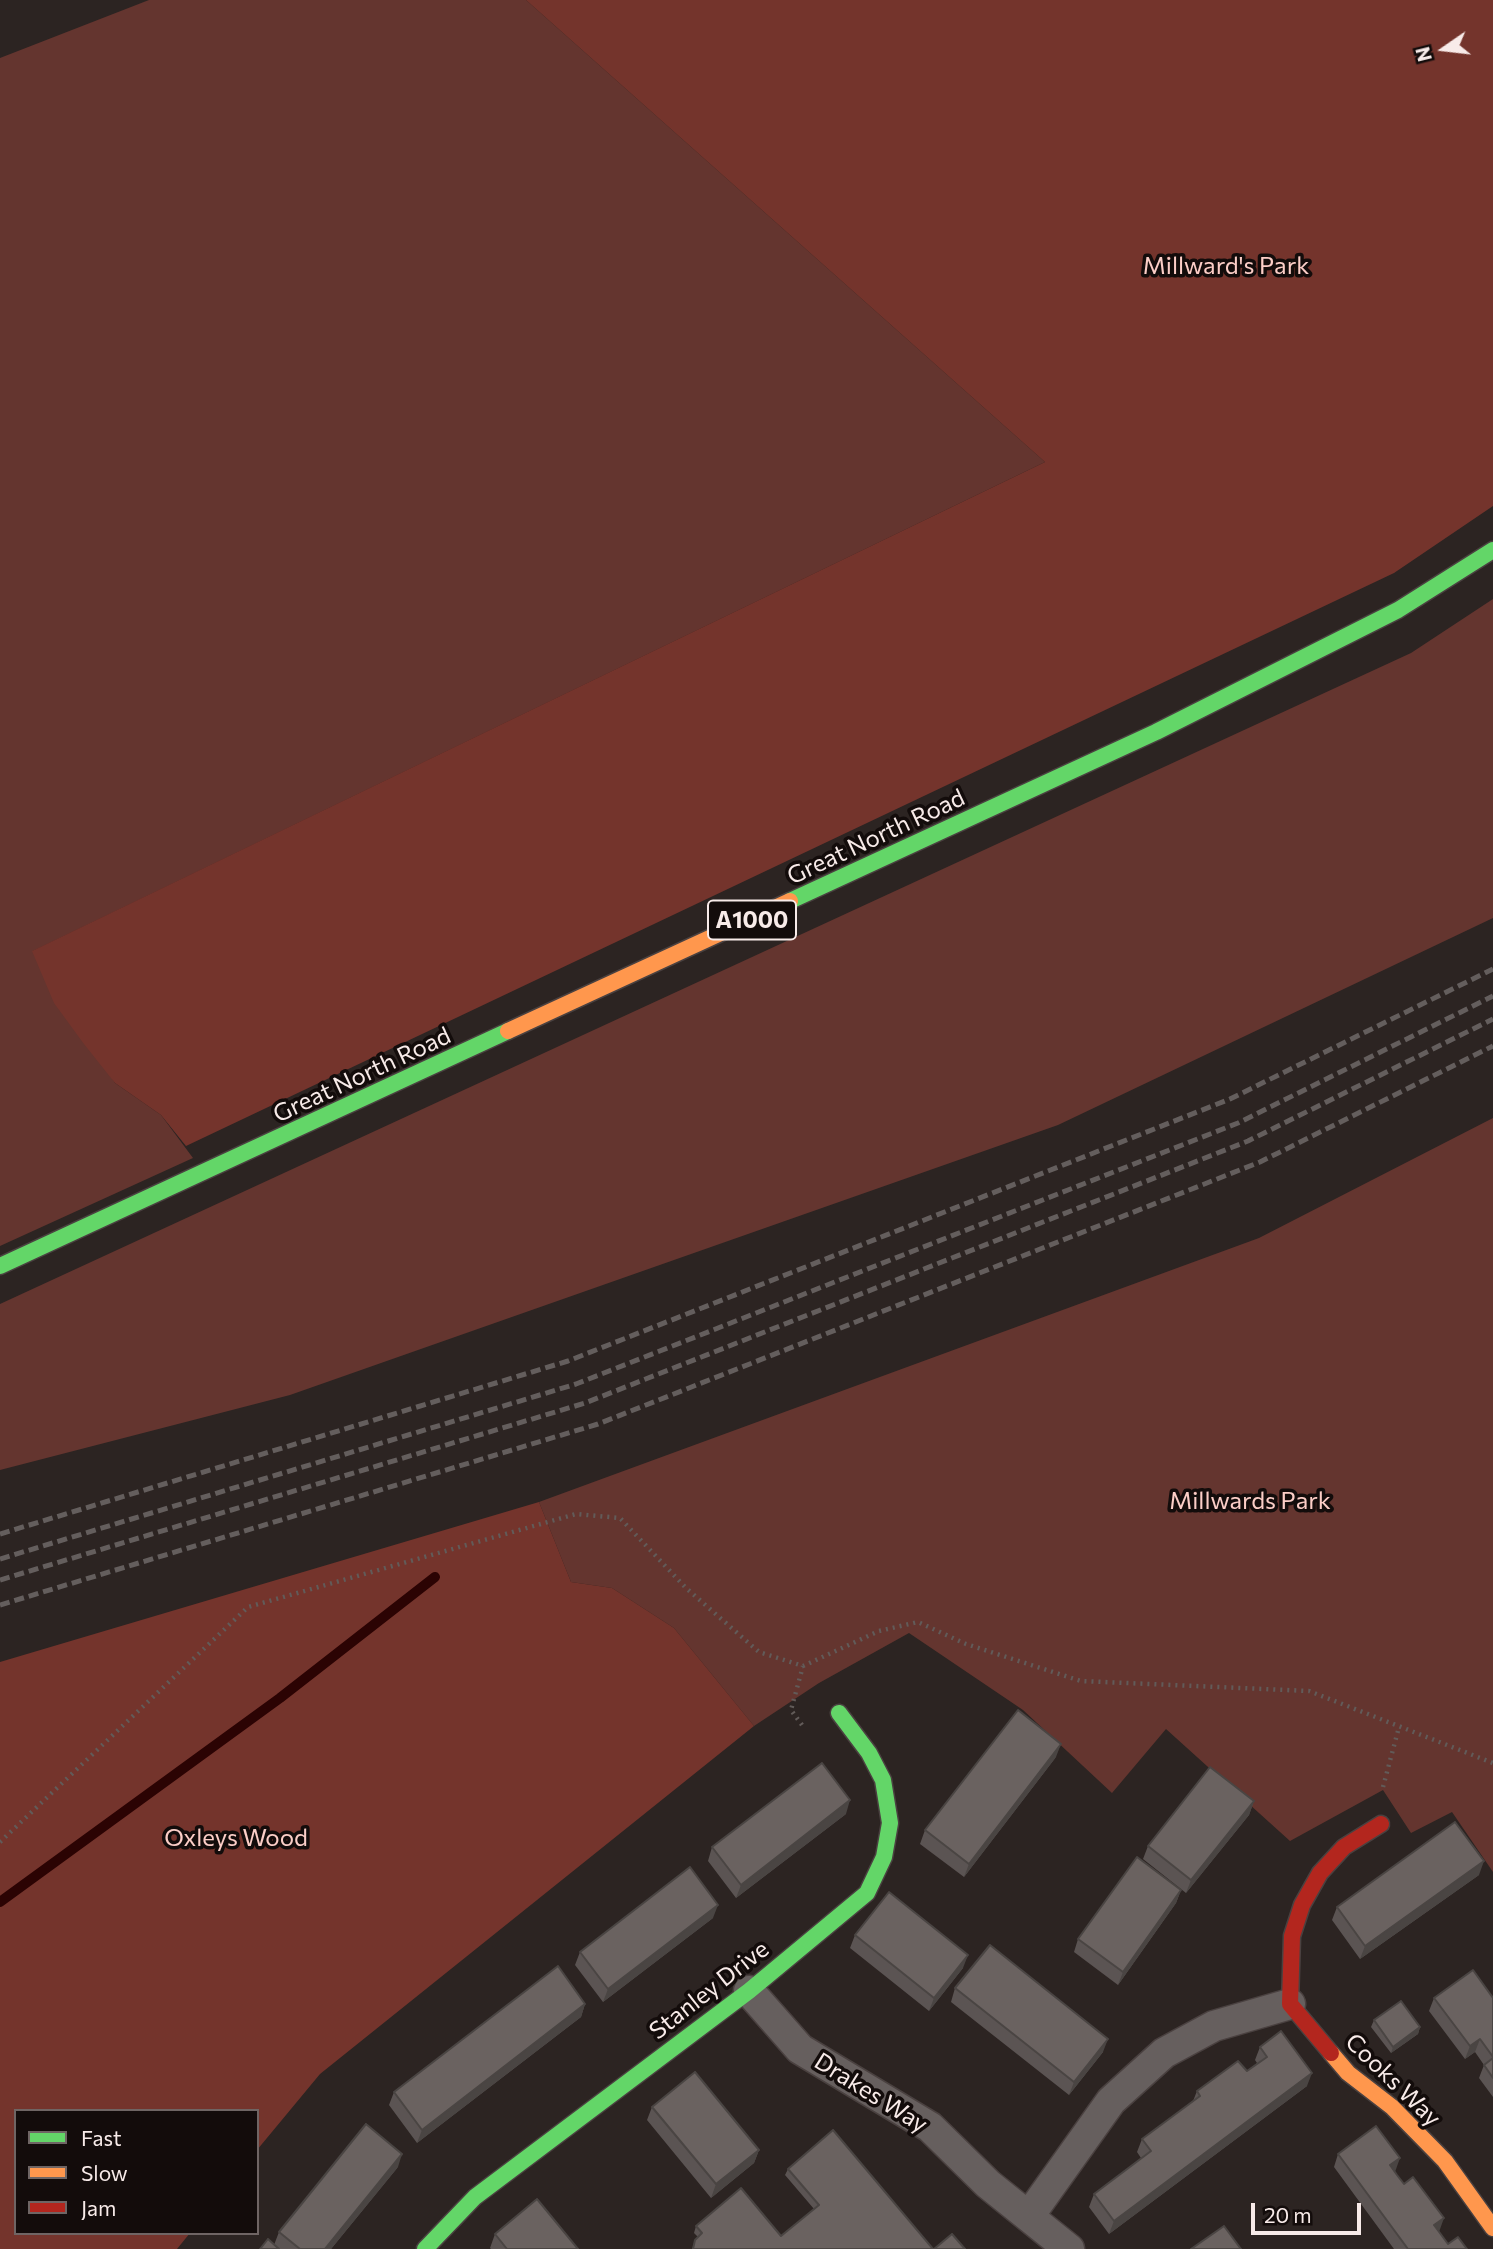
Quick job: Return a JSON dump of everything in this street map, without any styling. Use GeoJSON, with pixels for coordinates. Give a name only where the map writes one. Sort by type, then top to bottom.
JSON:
{"type":"FeatureCollection","features":[{"type":"Feature","properties":{"kind":"main road","name":"Great North Road"},"geometry":{"type":"LineString","coordinates":[[0,1266],[1156,732],[1398,610],[1493,550]]}},
{"type":"Feature","properties":{"kind":"main road","name":"Stanley Drive"},"geometry":{"type":"LineString","coordinates":[[425,2249],[475,2197],[749,1991],[867,1893],[884,1857],[890,1823],[883,1780],[869,1753],[839,1713]]}},
{"type":"Feature","properties":{"kind":"main road"},"geometry":{"type":"LineString","coordinates":[[1290,2004],[1292,1936],[1302,1905],[1320,1873],[1343,1847],[1381,1824]]}},
{"type":"Feature","properties":{"kind":"main road","name":"Cooks Way"},"geometry":{"type":"LineString","coordinates":[[1290,2004],[1348,2073],[1392,2107],[1445,2161],[1493,2228]]}},
{"type":"Feature","properties":{"kind":"street","name":"Drakes Way"},"geometry":{"type":"LineString","coordinates":[[749,1991],[800,2049],[930,2127],[988,2184],[1069,2249]]}},
{"type":"Feature","properties":{"kind":"street"},"geometry":{"type":"LineString","coordinates":[[1030,2216],[1111,2101],[1164,2053],[1214,2026],[1290,2004]]}},
{"type":"Feature","properties":{"kind":"path"},"geometry":{"type":"LineString","coordinates":[[0,1842],[248,1607],[576,1514],[620,1518],[686,1588],[759,1652],[803,1666],[878,1631],[918,1622],[966,1644],[1081,1681],[1309,1691],[1493,1763]]}},
{"type":"Feature","properties":{"kind":"path"},"geometry":{"type":"LineString","coordinates":[[1383,1790],[1399,1727]]}},
{"type":"Feature","properties":{"kind":"green space"},"geometry":{"type":"Polygon","coordinates":[[[149,0],[526,0],[1045,462],[33,951],[115,1083],[161,1115],[193,1158],[0,1246],[0,58],[149,0]]]}},
{"type":"Feature","properties":{"kind":"green space","name":"Millward's Park"},"geometry":{"type":"Polygon","coordinates":[[[526,0],[1493,0],[1493,506],[1394,573],[186,1146],[161,1115],[115,1083],[84,1044],[54,1003],[32,951],[1045,462],[526,0]]]}},
{"type":"Feature","properties":{"kind":"green space"},"geometry":{"type":"Polygon","coordinates":[[[1493,599],[1493,918],[1058,1125],[290,1395],[0,1470],[0,1304],[1411,653],[1493,599]]]}},
{"type":"Feature","properties":{"kind":"green space","name":"Millwards Park"},"geometry":{"type":"Polygon","coordinates":[[[1493,1118],[1493,1872],[1452,1812],[1411,1833],[1383,1790],[1290,1841],[1166,1729],[1112,1793],[1023,1710],[909,1633],[819,1683],[754,1726],[674,1628],[612,1588],[571,1582],[539,1502],[1259,1238],[1493,1118]]]}},
{"type":"Feature","properties":{"kind":"green space","name":"Oxleys Wood"},"geometry":{"type":"Polygon","coordinates":[[[539,1502],[571,1582],[612,1588],[674,1628],[754,1726],[320,2074],[259,2148],[259,2109],[14,2109],[14,2235],[188,2235],[177,2249],[0,2249],[0,1662],[539,1502]]]}},
{"type":"Feature","properties":{"kind":"building"},"geometry":{"type":"Polygon","coordinates":[[[1018,1710],[1061,1744],[969,1864],[925,1830],[1018,1710]]]}},
{"type":"Feature","properties":{"kind":"building"},"geometry":{"type":"Polygon","coordinates":[[[822,1763],[850,1800],[741,1885],[712,1847],[822,1763]]]}},
{"type":"Feature","properties":{"kind":"building"},"geometry":{"type":"Polygon","coordinates":[[[1210,1767],[1254,1801],[1191,1880],[1148,1846],[1210,1767]]]}},
{"type":"Feature","properties":{"kind":"building"},"geometry":{"type":"Polygon","coordinates":[[[1455,1822],[1484,1861],[1365,1946],[1337,1907],[1455,1822]]]}},
{"type":"Feature","properties":{"kind":"building"},"geometry":{"type":"Polygon","coordinates":[[[1137,1857],[1181,1890],[1123,1972],[1078,1939],[1137,1857]]]}},
{"type":"Feature","properties":{"kind":"building"},"geometry":{"type":"Polygon","coordinates":[[[690,1867],[718,1905],[608,1989],[580,1952],[690,1867]]]}},
{"type":"Feature","properties":{"kind":"building"},"geometry":{"type":"Polygon","coordinates":[[[889,1892],[968,1955],[934,1998],[855,1935],[889,1892]]]}},
{"type":"Feature","properties":{"kind":"building"},"geometry":{"type":"Polygon","coordinates":[[[990,1945],[1108,2039],[1074,2082],[955,1988],[990,1945]]]}},
{"type":"Feature","properties":{"kind":"building"},"geometry":{"type":"Polygon","coordinates":[[[558,1966],[585,2004],[422,2130],[394,2092],[558,1966]]]}},
{"type":"Feature","properties":{"kind":"building"},"geometry":{"type":"Polygon","coordinates":[[[1473,1970],[1493,1998],[1493,2057],[1480,2039],[1470,2046],[1434,1998],[1473,1970]]]}},
{"type":"Feature","properties":{"kind":"building"},"geometry":{"type":"Polygon","coordinates":[[[1401,2001],[1420,2027],[1393,2047],[1374,2020],[1401,2001]]]}},
{"type":"Feature","properties":{"kind":"building"},"geometry":{"type":"Polygon","coordinates":[[[1281,2031],[1312,2073],[1114,2221],[1094,2194],[1151,2151],[1142,2139],[1200,2096],[1197,2091],[1238,2061],[1247,2071],[1267,2057],[1260,2047],[1281,2031]]]}},
{"type":"Feature","properties":{"kind":"building"},"geometry":{"type":"Polygon","coordinates":[[[1493,2058],[1493,2078],[1484,2065],[1493,2058]]]}},
{"type":"Feature","properties":{"kind":"building"},"geometry":{"type":"Polygon","coordinates":[[[695,2072],[759,2150],[716,2184],[652,2107],[695,2072]]]}},
{"type":"Feature","properties":{"kind":"building"},"geometry":{"type":"Polygon","coordinates":[[[366,2124],[402,2154],[325,2249],[300,2249],[279,2232],[366,2124]]]}},
{"type":"Feature","properties":{"kind":"building"},"geometry":{"type":"Polygon","coordinates":[[[1376,2126],[1400,2158],[1390,2165],[1397,2175],[1404,2184],[1413,2177],[1444,2218],[1434,2225],[1448,2244],[1458,2237],[1467,2249],[1408,2249],[1338,2154],[1376,2126]]]}},
{"type":"Feature","properties":{"kind":"building"},"geometry":{"type":"Polygon","coordinates":[[[833,2130],[933,2249],[693,2249],[695,2240],[702,2233],[696,2226],[741,2188],[781,2236],[819,2205],[788,2169],[833,2130]]]}},
{"type":"Feature","properties":{"kind":"building"},"geometry":{"type":"Polygon","coordinates":[[[537,2199],[578,2249],[507,2249],[495,2234],[537,2199]]]}},
{"type":"Feature","properties":{"kind":"building"},"geometry":{"type":"Polygon","coordinates":[[[1224,2226],[1241,2249],[1191,2249],[1224,2226]]]}},
{"type":"Feature","properties":{"kind":"building"},"geometry":{"type":"Polygon","coordinates":[[[952,2234],[965,2249],[934,2249],[952,2234]]]}},
{"type":"Feature","properties":{"kind":"building"},"geometry":{"type":"Polygon","coordinates":[[[268,2239],[279,2249],[260,2249],[268,2239]]]}},
{"type":"Feature","properties":{"kind":"waterway"},"geometry":{"type":"LineString","coordinates":[[0,1902],[280,1698],[435,1577]]}},
{"type":"Feature","properties":{"kind":"railway"},"geometry":{"type":"LineString","coordinates":[[0,1534],[568,1361],[1230,1099],[1493,969]]}},
{"type":"Feature","properties":{"kind":"railway"},"geometry":{"type":"LineString","coordinates":[[0,1559],[576,1384],[1238,1123],[1493,996]]}},
{"type":"Feature","properties":{"kind":"railway"},"geometry":{"type":"LineString","coordinates":[[0,1580],[585,1403],[1248,1141],[1493,1019]]}},
{"type":"Feature","properties":{"kind":"railway"},"geometry":{"type":"LineString","coordinates":[[0,1605],[598,1424],[1260,1162],[1493,1046]]}},
{"type":"Feature","properties":{"kind":"traffic: fast"},"geometry":{"type":"LineString","coordinates":[[790,901],[1156,732],[1398,610],[1493,550]]}},
{"type":"Feature","properties":{"kind":"traffic: fast"},"geometry":{"type":"LineString","coordinates":[[0,1266],[508,1031]]}},
{"type":"Feature","properties":{"kind":"traffic: fast"},"geometry":{"type":"LineString","coordinates":[[425,2249],[475,2197],[749,1991],[867,1893],[884,1857],[890,1823],[883,1780],[869,1753],[839,1713]]}},
{"type":"Feature","properties":{"kind":"traffic: slow"},"geometry":{"type":"LineString","coordinates":[[508,1031],[790,901]]}},
{"type":"Feature","properties":{"kind":"traffic: slow"},"geometry":{"type":"LineString","coordinates":[[1331,2053],[1348,2073],[1392,2107],[1445,2161],[1493,2228]]}},
{"type":"Feature","properties":{"kind":"traffic: jam"},"geometry":{"type":"LineString","coordinates":[[1331,2053],[1290,2004],[1292,1936],[1302,1905],[1320,1873],[1344,1847],[1381,1824]]}}]}
